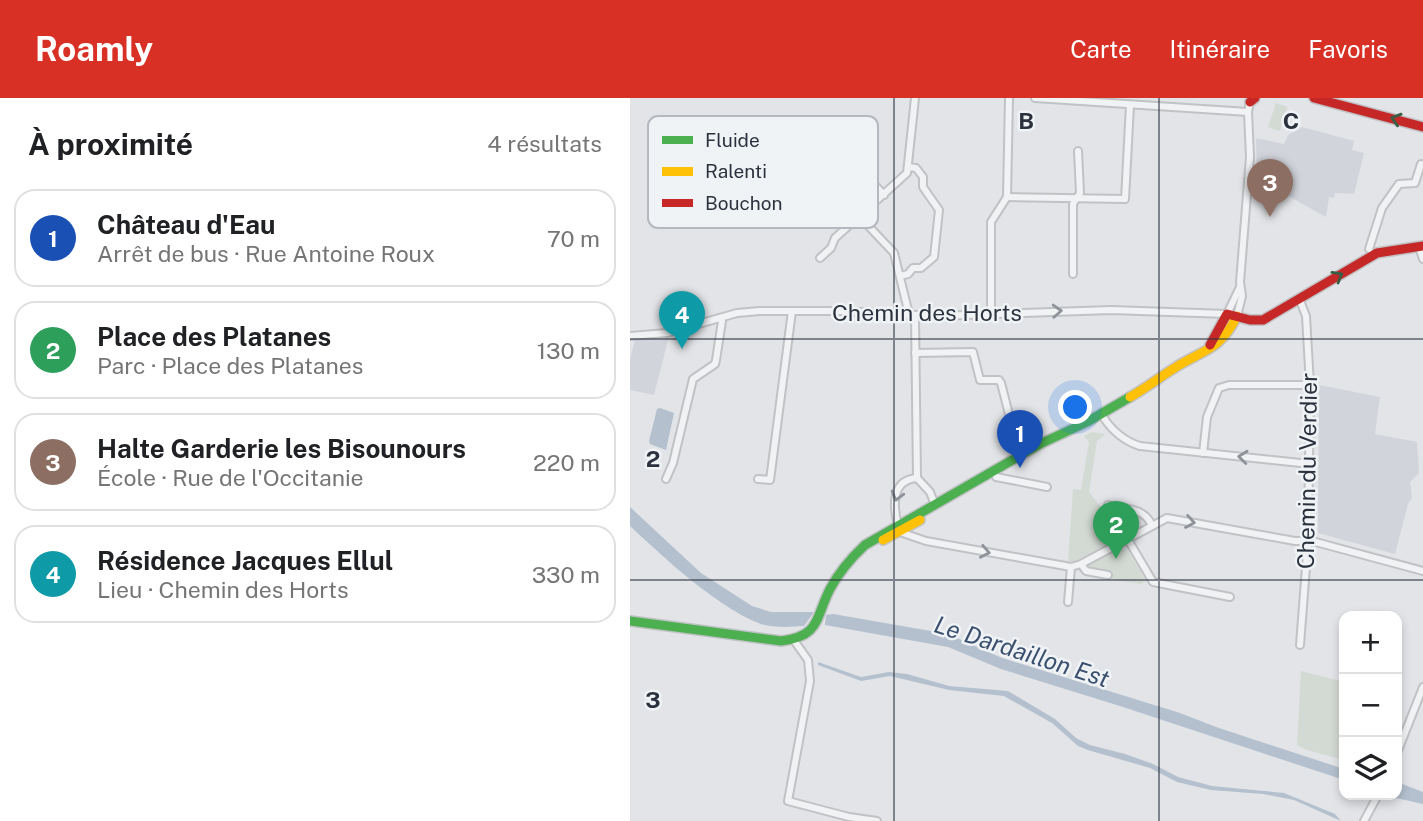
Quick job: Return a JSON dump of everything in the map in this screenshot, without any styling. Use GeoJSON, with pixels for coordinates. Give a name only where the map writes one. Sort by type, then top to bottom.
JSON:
{"type":"FeatureCollection","features":[{"type":"Feature","properties":{"kind":"street"},"geometry":{"type":"LineString","coordinates":[[878,200],[905,176],[915,98]]}},
{"type":"Feature","properties":{"kind":"street"},"geometry":{"type":"LineString","coordinates":[[991,314],[991,222],[1007,197],[1009,98]]}},
{"type":"Feature","properties":{"kind":"street"},"geometry":{"type":"LineString","coordinates":[[630,621],[781,641],[809,633],[843,567],[865,545],[899,529],[1102,416],[1219,344],[1229,332],[1242,296],[1240,287],[1250,157],[1250,101],[1130,104],[1037,98]]}},
{"type":"Feature","properties":{"kind":"street"},"geometry":{"type":"LineString","coordinates":[[1314,98],[1423,127]]}},
{"type":"Feature","properties":{"kind":"street"},"geometry":{"type":"LineString","coordinates":[[1007,197],[1125,199],[1130,104]]}},
{"type":"Feature","properties":{"kind":"street"},"geometry":{"type":"LineString","coordinates":[[1073,274],[1073,204],[1080,193],[1078,151]]}},
{"type":"Feature","properties":{"kind":"street"},"geometry":{"type":"LineString","coordinates":[[1369,249],[1382,208],[1399,184],[1415,183],[1423,165]]}},
{"type":"Feature","properties":{"kind":"street"},"geometry":{"type":"LineString","coordinates":[[900,276],[908,274],[913,268],[921,268],[936,254],[939,211],[923,187],[923,177],[916,168],[908,167]]}},
{"type":"Feature","properties":{"kind":"street"},"geometry":{"type":"LineString","coordinates":[[878,188],[884,195]]}},
{"type":"Feature","properties":{"kind":"street"},"geometry":{"type":"LineString","coordinates":[[820,258],[846,228]]}},
{"type":"Feature","properties":{"kind":"street"},"geometry":{"type":"LineString","coordinates":[[870,228],[894,253],[912,315],[917,478],[930,492],[935,508]]}},
{"type":"Feature","properties":{"kind":"street"},"geometry":{"type":"LineString","coordinates":[[1227,314],[1258,322],[1377,253],[1421,246],[1423,259]]}},
{"type":"Feature","properties":{"kind":"street"},"geometry":{"type":"LineString","coordinates":[[1208,350],[1240,287]]}},
{"type":"Feature","properties":{"kind":"street","name":"Chemin du Verdier"},"geometry":{"type":"LineString","coordinates":[[1299,298],[1306,316],[1310,386],[1308,541],[1300,645]]}},
{"type":"Feature","properties":{"kind":"street","name":"Chemin des Horts"},"geometry":{"type":"LineString","coordinates":[[630,336],[667,333],[737,313],[792,311],[912,315],[1111,310],[1227,314]]}},
{"type":"Feature","properties":{"kind":"street"},"geometry":{"type":"LineString","coordinates":[[758,479],[770,480],[792,311]]}},
{"type":"Feature","properties":{"kind":"street"},"geometry":{"type":"LineString","coordinates":[[666,480],[673,463],[693,379],[715,364],[722,321],[720,318]]}},
{"type":"Feature","properties":{"kind":"street"},"geometry":{"type":"LineString","coordinates":[[915,353],[973,352],[980,380],[999,380],[1001,383],[1014,434],[1024,454]]}},
{"type":"Feature","properties":{"kind":"street"},"geometry":{"type":"LineString","coordinates":[[1203,453],[1207,417],[1219,388],[1229,385],[1310,386]]}},
{"type":"Feature","properties":{"kind":"street"},"geometry":{"type":"LineString","coordinates":[[994,474],[1024,454],[1102,416]]}},
{"type":"Feature","properties":{"kind":"street"},"geometry":{"type":"LineString","coordinates":[[1102,416],[1115,431],[1135,444],[1310,464]]}},
{"type":"Feature","properties":{"kind":"street"},"geometry":{"type":"LineString","coordinates":[[994,474],[1047,487]]}},
{"type":"Feature","properties":{"kind":"street"},"geometry":{"type":"LineString","coordinates":[[899,529],[894,503],[897,489],[905,480],[917,478]]}},
{"type":"Feature","properties":{"kind":"street"},"geometry":{"type":"LineString","coordinates":[[1108,506],[1141,512],[1152,525]]}},
{"type":"Feature","properties":{"kind":"street"},"geometry":{"type":"LineString","coordinates":[[899,529],[926,541],[1071,567],[1167,518],[1308,541],[1423,571]]}},
{"type":"Feature","properties":{"kind":"street"},"geometry":{"type":"LineString","coordinates":[[1127,538],[1153,582],[1230,597]]}},
{"type":"Feature","properties":{"kind":"street"},"geometry":{"type":"LineString","coordinates":[[1081,564],[1086,571],[1108,575]]}},
{"type":"Feature","properties":{"kind":"street"},"geometry":{"type":"LineString","coordinates":[[1068,603],[1071,567]]}},
{"type":"Feature","properties":{"kind":"street"},"geometry":{"type":"LineString","coordinates":[[793,639],[807,660],[810,681],[788,801],[849,817],[877,821]]}},
{"type":"Feature","properties":{"kind":"street"},"geometry":{"type":"LineString","coordinates":[[1402,740],[1423,687]]}},
{"type":"Feature","properties":{"kind":"street"},"geometry":{"type":"LineString","coordinates":[[1364,821],[1376,800]]}},
{"type":"Feature","properties":{"kind":"shaded area"},"geometry":{"type":"Polygon","coordinates":[[[1276,103],[1287,107],[1280,131],[1268,127],[1276,103]]]}},
{"type":"Feature","properties":{"kind":"shaded area"},"geometry":{"type":"Polygon","coordinates":[[[1302,127],[1354,141],[1352,150],[1364,153],[1354,194],[1335,193],[1334,198],[1329,197],[1326,217],[1276,189],[1273,192],[1264,187],[1257,176],[1256,138],[1284,144],[1288,135],[1302,127]]]}},
{"type":"Feature","properties":{"kind":"shaded area"},"geometry":{"type":"Polygon","coordinates":[[[669,336],[654,395],[630,390],[630,359],[635,340],[669,336]]]}},
{"type":"Feature","properties":{"kind":"shaded area"},"geometry":{"type":"Polygon","coordinates":[[[1319,385],[1380,397],[1375,434],[1417,442],[1419,473],[1410,482],[1412,498],[1395,554],[1318,533],[1319,385]]]}},
{"type":"Feature","properties":{"kind":"shaded area"},"geometry":{"type":"Polygon","coordinates":[[[1092,432],[1105,434],[1097,441],[1089,492],[1101,507],[1136,513],[1140,523],[1132,533],[1073,562],[1068,561],[1073,489],[1081,490],[1089,442],[1084,436],[1092,432]]]}},
{"type":"Feature","properties":{"kind":"shaded area"},"geometry":{"type":"Polygon","coordinates":[[[1121,548],[1128,551],[1146,581],[1141,584],[1110,579],[1110,573],[1087,568],[1086,566],[1121,548]]]}},
{"type":"Feature","properties":{"kind":"shaded area"},"geometry":{"type":"Polygon","coordinates":[[[1301,671],[1339,681],[1339,759],[1297,745],[1301,671]]]}},
{"type":"Feature","properties":{"kind":"water"},"geometry":{"type":"Polygon","coordinates":[[[657,409],[674,413],[666,450],[650,444],[649,441],[657,409]]]}},
{"type":"Feature","properties":{"kind":"water"},"geometry":{"type":"Polygon","coordinates":[[[630,507],[701,573],[752,606],[771,612],[814,612],[804,626],[793,627],[766,625],[741,615],[686,576],[630,526],[630,507]]]}},
{"type":"Feature","properties":{"kind":"water"},"geometry":{"type":"Polygon","coordinates":[[[826,615],[948,634],[1002,658],[1180,713],[1339,767],[1339,778],[1001,669],[948,647],[825,625],[826,615]]]}},
{"type":"Feature","properties":{"kind":"water"},"geometry":{"type":"Polygon","coordinates":[[[818,662],[861,677],[889,672],[907,674],[949,686],[1008,691],[1055,719],[1076,738],[1090,745],[1125,754],[1178,777],[1212,786],[1284,793],[1335,814],[1341,821],[1294,800],[1263,794],[1211,790],[1177,782],[1150,768],[1088,750],[1078,746],[1052,723],[1004,696],[949,690],[890,676],[861,681],[818,665],[818,662]]]}},
{"type":"Feature","properties":{"kind":"water"},"geometry":{"type":"Polygon","coordinates":[[[1402,784],[1423,792],[1423,804],[1402,799],[1402,784]]]}},
{"type":"Feature","properties":{"kind":"traffic: fast"},"geometry":{"type":"LineString","coordinates":[[630,621],[781,641],[803,635],[815,624],[837,577],[865,545],[1040,444],[1087,422],[1130,397]]}},
{"type":"Feature","properties":{"kind":"traffic: slow"},"geometry":{"type":"LineString","coordinates":[[1130,397],[1218,342],[1237,316]]}},
{"type":"Feature","properties":{"kind":"traffic: slow"},"geometry":{"type":"LineString","coordinates":[[883,540],[920,520]]}},
{"type":"Feature","properties":{"kind":"traffic: jam"},"geometry":{"type":"LineString","coordinates":[[1250,102],[1255,98]]}},
{"type":"Feature","properties":{"kind":"traffic: jam"},"geometry":{"type":"LineString","coordinates":[[1314,98],[1423,127]]}},
{"type":"Feature","properties":{"kind":"traffic: jam"},"geometry":{"type":"LineString","coordinates":[[1210,345],[1227,314],[1250,320],[1263,320],[1377,253],[1423,246]]}},
{"type":"Feature","properties":{"kind":"place","name":"Halte Garderie les Bisounours"},"geometry":{"type":"Point","coordinates":[1270,217]}},
{"type":"Feature","properties":{"kind":"place","name":"Résidence Jacques Ellul"},"geometry":{"type":"Point","coordinates":[682,349]}},
{"type":"Feature","properties":{"kind":"place","name":"Château d'Eau"},"geometry":{"type":"Point","coordinates":[1020,468]}},
{"type":"Feature","properties":{"kind":"place","name":"Place des Platanes"},"geometry":{"type":"Point","coordinates":[1116,559]}},
{"type":"Feature","properties":{"kind":"water label","name":"Le Dardaillon Est"},"geometry":{"type":"Point","coordinates":[1022,651]}}]}
